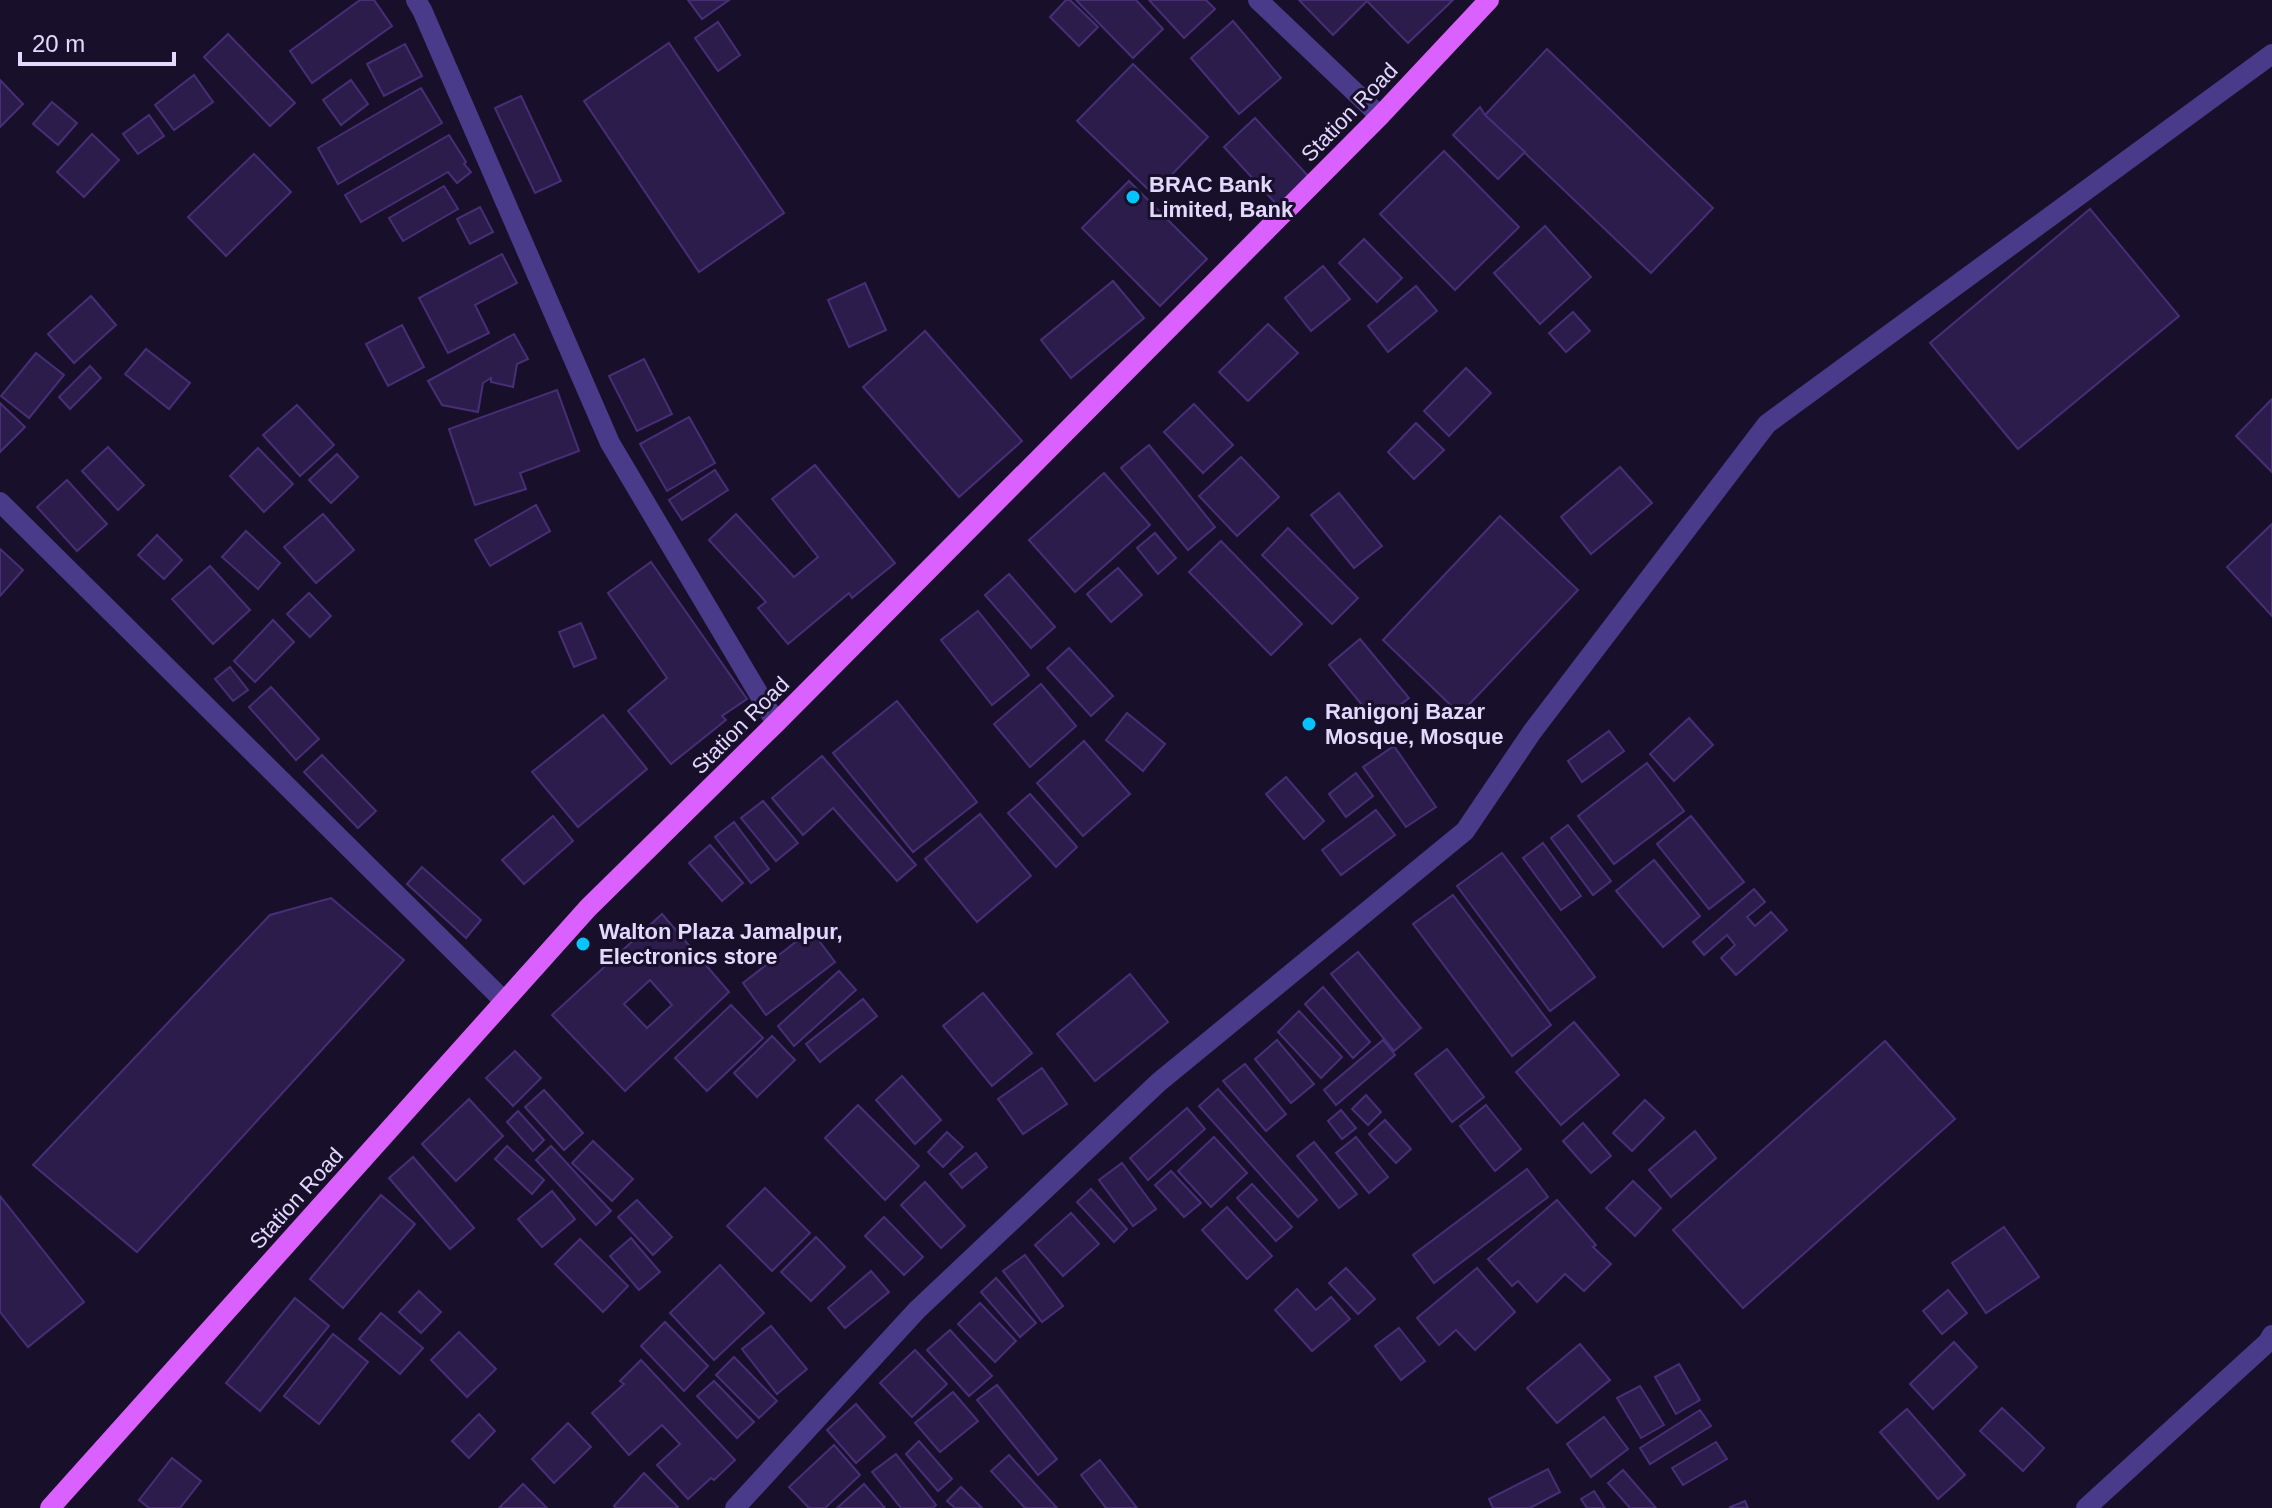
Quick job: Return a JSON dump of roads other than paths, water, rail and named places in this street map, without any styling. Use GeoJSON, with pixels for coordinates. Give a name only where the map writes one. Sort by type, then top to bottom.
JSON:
{"type":"FeatureCollection","features":[{"type":"Feature","properties":{"kind":"main road","name":"Station Road"},"geometry":{"type":"LineString","coordinates":[[50,1508],[588,908],[1380,116],[1489,0]]}},
{"type":"Feature","properties":{"kind":"street"},"geometry":{"type":"LineString","coordinates":[[416,0],[610,443],[776,723]]}},
{"type":"Feature","properties":{"kind":"street"},"geometry":{"type":"LineString","coordinates":[[1258,0],[1380,116]]}},
{"type":"Feature","properties":{"kind":"street"},"geometry":{"type":"LineString","coordinates":[[735,1508],[917,1310],[1159,1082],[1465,831],[1532,732],[1767,424],[2272,54]]}},
{"type":"Feature","properties":{"kind":"street"},"geometry":{"type":"LineString","coordinates":[[0,502],[504,1001]]}},
{"type":"Feature","properties":{"kind":"street"},"geometry":{"type":"LineString","coordinates":[[2086,1508],[2268,1342],[2272,1335]]}},
{"type":"Feature","properties":{"kind":"place","name":"BRAC Bank Limited, Bank"},"geometry":{"type":"Point","coordinates":[1133,197]}},
{"type":"Feature","properties":{"kind":"place","name":"Ranigonj Bazar Mosque, Mosque"},"geometry":{"type":"Point","coordinates":[1309,724]}},
{"type":"Feature","properties":{"kind":"place","name":"Walton Plaza Jamalpur, Electronics store"},"geometry":{"type":"Point","coordinates":[583,944]}}]}
